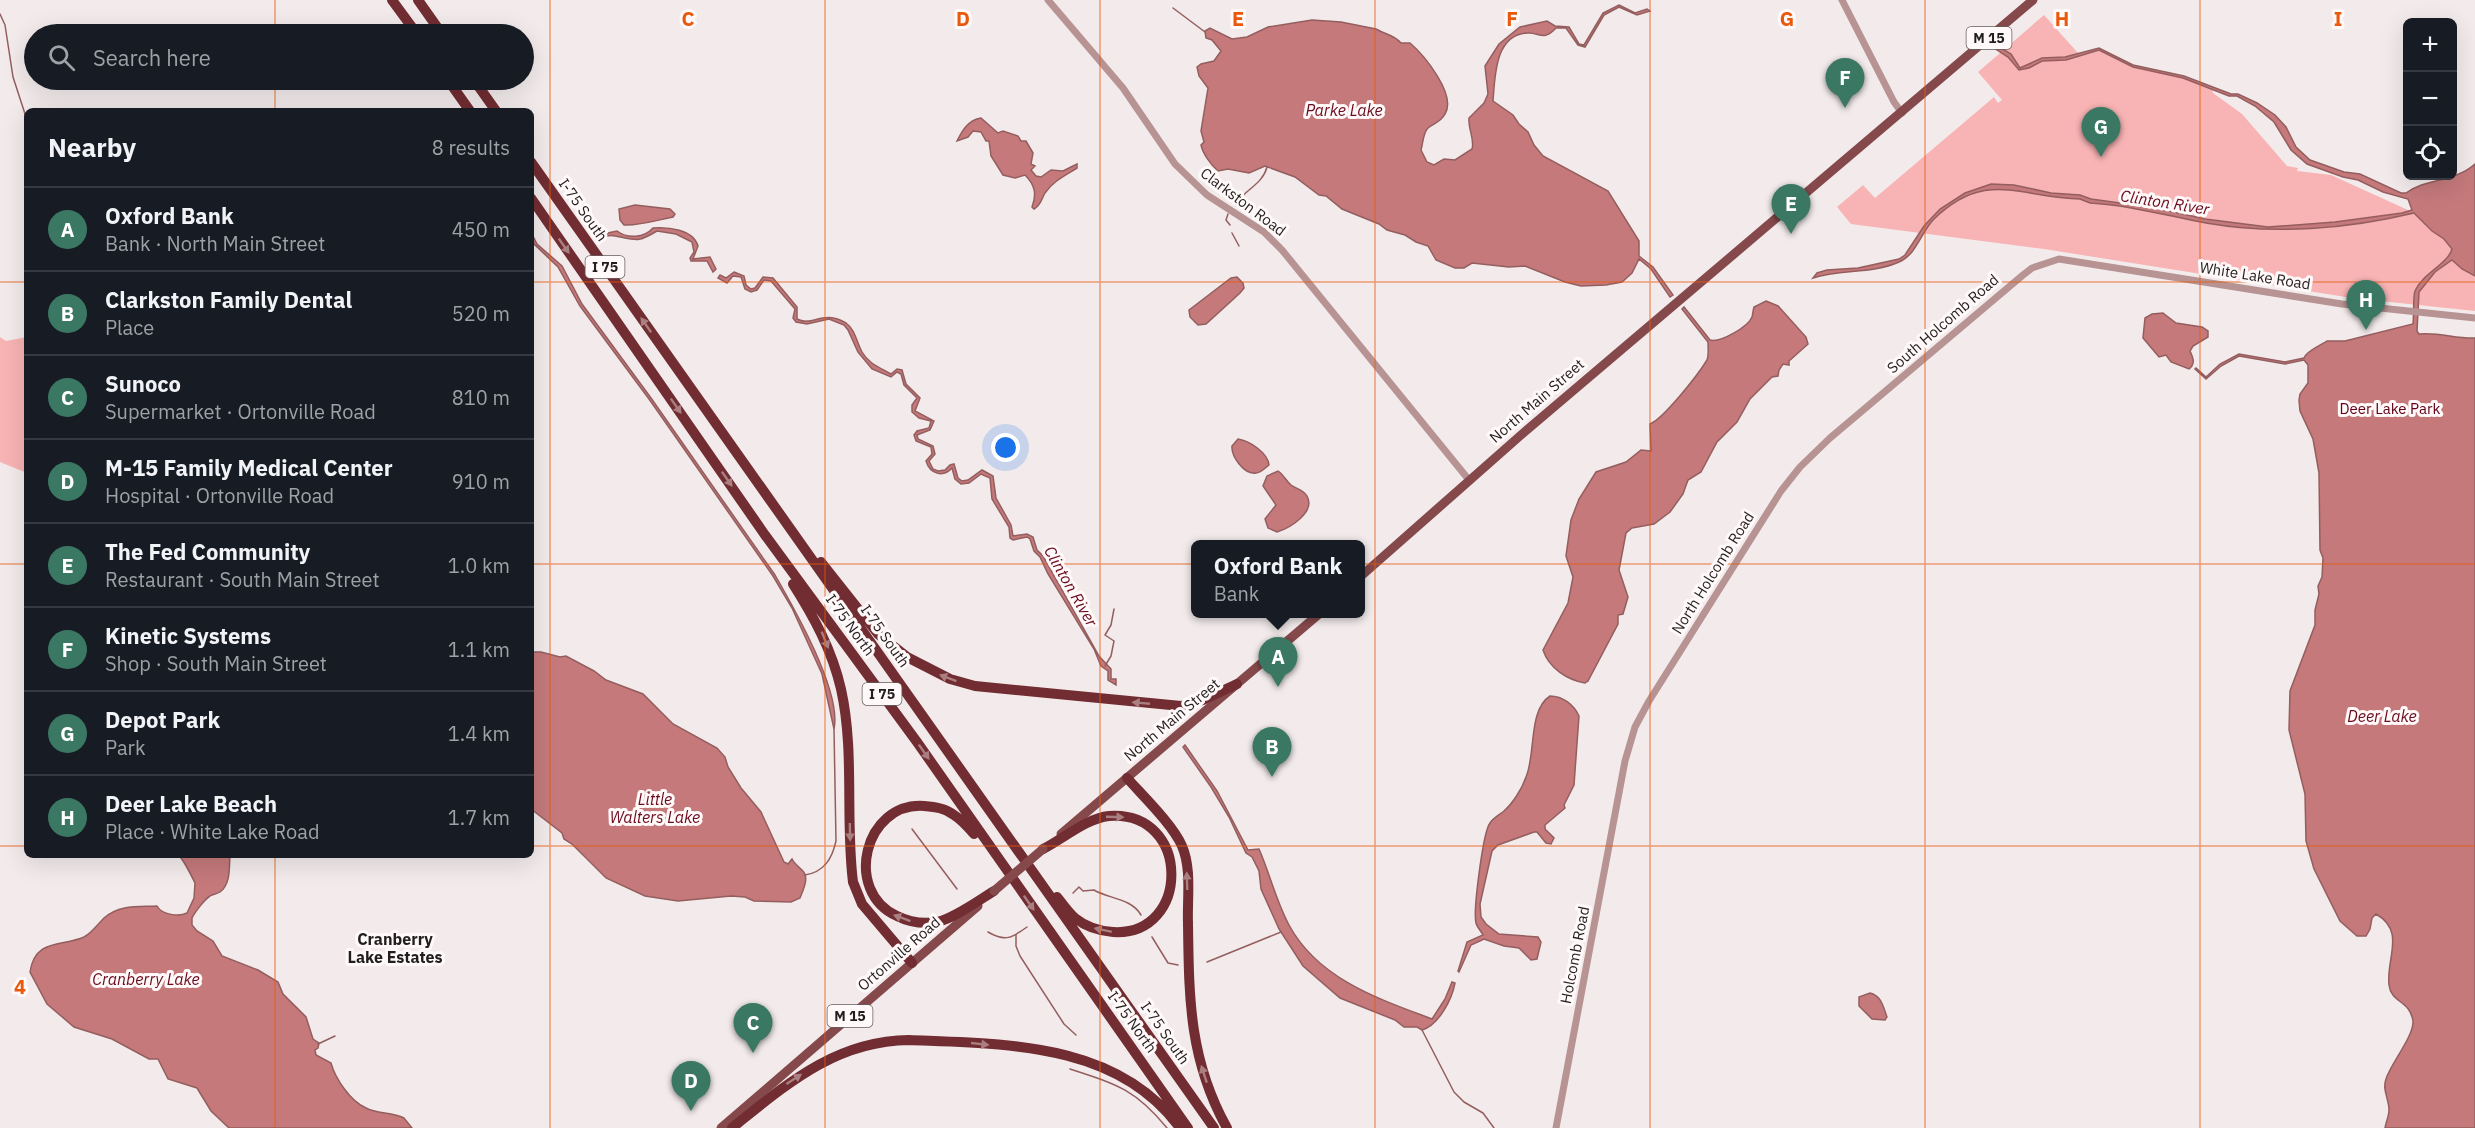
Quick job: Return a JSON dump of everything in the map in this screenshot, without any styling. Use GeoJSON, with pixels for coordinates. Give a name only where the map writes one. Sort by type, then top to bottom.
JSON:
{"type":"FeatureCollection","features":[{"type":"Feature","properties":{"kind":"highway"},"geometry":{"type":"LineString","coordinates":[[392,0],[410,24]]}},
{"type":"Feature","properties":{"kind":"highway"},"geometry":{"type":"LineString","coordinates":[[418,0],[435,24]]}},
{"type":"Feature","properties":{"kind":"highway"},"geometry":{"type":"LineString","coordinates":[[455,90],[468,108]]}},
{"type":"Feature","properties":{"kind":"highway"},"geometry":{"type":"LineString","coordinates":[[481,90],[494,108]]}},
{"type":"Feature","properties":{"kind":"highway","name":"I-75 South"},"geometry":{"type":"LineString","coordinates":[[534,166],[1214,1128]]}},
{"type":"Feature","properties":{"kind":"highway","name":"I-75 North"},"geometry":{"type":"LineString","coordinates":[[534,202],[765,535],[917,742],[1188,1128]]}},
{"type":"Feature","properties":{"kind":"highway"},"geometry":{"type":"LineString","coordinates":[[772,502],[878,634],[907,657],[950,679],[985,688],[1181,706],[1203,700],[1237,684]]}},
{"type":"Feature","properties":{"kind":"highway"},"geometry":{"type":"LineString","coordinates":[[765,535],[766,543],[822,633],[841,689],[846,719],[853,882],[862,904],[912,963]]}},
{"type":"Feature","properties":{"kind":"highway"},"geometry":{"type":"LineString","coordinates":[[1127,778],[1182,846],[1186,866],[1192,1030],[1203,1072],[1227,1128]]}},
{"type":"Feature","properties":{"kind":"highway"},"geometry":{"type":"LineString","coordinates":[[994,891],[948,918],[937,922],[916,922],[897,916],[883,907],[870,888],[865,869],[866,849],[876,829],[891,814],[916,806],[937,807],[956,815],[995,855]]}},
{"type":"Feature","properties":{"kind":"highway"},"geometry":{"type":"LineString","coordinates":[[1035,876],[1074,917],[1104,932],[1121,933],[1138,928],[1157,915],[1168,897],[1172,872],[1170,855],[1160,837],[1152,829],[1133,819],[1109,816],[1100,818],[1044,849]]}},
{"type":"Feature","properties":{"kind":"highway"},"geometry":{"type":"LineString","coordinates":[[732,1128],[788,1083],[826,1059],[868,1044],[890,1040],[1047,1050],[1090,1061],[1120,1075],[1147,1094],[1180,1128]]}},
{"type":"Feature","properties":{"kind":"main road","name":"M 15"},"geometry":{"type":"LineString","coordinates":[[1902,112],[2033,0]]}},
{"type":"Feature","properties":{"kind":"main road","name":"North Main Street"},"geometry":{"type":"LineString","coordinates":[[1365,573],[1664,312],[1902,112]]}},
{"type":"Feature","properties":{"kind":"main road","name":"North Main Street"},"geometry":{"type":"LineString","coordinates":[[1044,849],[1314,618]]}},
{"type":"Feature","properties":{"kind":"main road","name":"Ortonville Road"},"geometry":{"type":"LineString","coordinates":[[721,1128],[1044,849]]}},
{"type":"Feature","properties":{"kind":"street","name":"Clarkston Road"},"geometry":{"type":"LineString","coordinates":[[1048,0],[1124,88],[1175,164],[1207,195],[1264,232],[1282,250],[1469,480]]}},
{"type":"Feature","properties":{"kind":"street"},"geometry":{"type":"LineString","coordinates":[[1842,0],[1894,102],[1902,112]]}},
{"type":"Feature","properties":{"kind":"street","name":"White Lake Road"},"geometry":{"type":"LineString","coordinates":[[2032,268],[2059,260],[2342,304],[2475,318]]}},
{"type":"Feature","properties":{"kind":"street","name":"South Holcomb Road"},"geometry":{"type":"LineString","coordinates":[[1873,402],[2005,288],[2032,268]]}},
{"type":"Feature","properties":{"kind":"street","name":"North Holcomb Road"},"geometry":{"type":"LineString","coordinates":[[1621,788],[1631,738],[1640,716],[1771,507],[1800,467],[1873,402]]}},
{"type":"Feature","properties":{"kind":"street","name":"Holcomb Road"},"geometry":{"type":"LineString","coordinates":[[1556,1128],[1621,788]]}},
{"type":"Feature","properties":{"kind":"shaded area"},"geometry":{"type":"Polygon","coordinates":[[[2044,15],[2077,52],[2082,54],[2099,50],[2141,69],[2183,78],[2212,89],[2213,93],[2242,114],[2287,166],[2298,168],[2297,171],[2331,175],[2408,210],[2475,232],[2475,311],[2352,298],[2044,249],[1851,224],[1837,207],[1863,185],[1875,198],[1994,97],[1998,103],[2002,100],[1978,72],[2044,15]]]}},
{"type":"Feature","properties":{"kind":"shaded area"},"geometry":{"type":"Polygon","coordinates":[[[0,337],[6,341],[24,338],[24,472],[0,462],[0,337]]]}},
{"type":"Feature","properties":{"kind":"water","name":"Parke Lake"},"geometry":{"type":"Polygon","coordinates":[[[1619,5],[1635,13],[1647,9],[1650,11],[1637,15],[1619,7],[1604,15],[1585,47],[1578,45],[1566,28],[1556,28],[1548,35],[1527,33],[1516,35],[1508,41],[1496,69],[1493,101],[1513,115],[1528,132],[1534,145],[1543,156],[1608,191],[1639,241],[1639,256],[1653,267],[1673,295],[1670,297],[1651,269],[1639,259],[1632,273],[1622,282],[1606,285],[1581,286],[1525,266],[1509,267],[1472,263],[1464,268],[1455,268],[1436,260],[1428,246],[1342,209],[1295,177],[1265,166],[1249,173],[1228,169],[1218,171],[1202,148],[1201,145],[1204,142],[1201,131],[1208,88],[1199,76],[1197,67],[1214,61],[1221,51],[1212,40],[1206,38],[1205,31],[1210,28],[1232,39],[1247,37],[1268,27],[1312,20],[1341,22],[1376,29],[1401,43],[1410,43],[1423,56],[1437,76],[1447,97],[1448,106],[1445,114],[1442,119],[1426,130],[1421,150],[1427,162],[1434,165],[1444,159],[1455,160],[1472,149],[1469,118],[1484,103],[1488,94],[1485,66],[1499,44],[1520,27],[1547,21],[1555,26],[1569,27],[1579,44],[1584,45],[1603,13],[1619,5]]]}},
{"type":"Feature","properties":{"kind":"water","name":"Deer Lake"},"geometry":{"type":"Polygon","coordinates":[[[1992,45],[2011,54],[2020,68],[2042,58],[2065,57],[2099,48],[2133,65],[2184,76],[2231,94],[2238,94],[2275,115],[2286,127],[2296,147],[2310,160],[2344,172],[2360,174],[2401,193],[2441,180],[2457,180],[2457,174],[2475,164],[2475,276],[2452,260],[2435,272],[2419,292],[2417,331],[2419,334],[2475,338],[2475,1128],[2385,1128],[2389,1114],[2386,1079],[2410,1034],[2413,1021],[2408,1009],[2390,991],[2389,975],[2393,937],[2385,921],[2376,914],[2372,918],[2366,936],[2357,936],[2340,921],[2314,869],[2306,841],[2305,794],[2289,730],[2290,691],[2315,625],[2323,558],[2320,550],[2319,473],[2313,439],[2300,411],[2299,400],[2300,394],[2308,383],[2308,365],[2304,360],[2285,364],[2239,356],[2221,366],[2206,379],[2195,369],[2206,377],[2220,364],[2239,354],[2285,362],[2304,358],[2305,355],[2327,341],[2345,341],[2413,324],[2414,297],[2418,285],[2446,260],[2452,249],[2414,213],[2337,226],[2258,229],[2206,223],[2134,208],[2090,203],[2080,199],[2021,191],[1987,190],[1952,204],[1933,220],[1905,259],[1889,266],[1813,278],[1817,273],[1827,270],[1858,268],[1899,259],[1905,255],[1924,226],[1940,209],[1965,193],[1991,184],[2014,185],[2051,193],[2080,195],[2091,199],[2156,208],[2205,219],[2268,227],[2335,222],[2412,210],[2408,199],[2307,164],[2291,150],[2274,122],[2255,106],[2237,96],[2229,96],[2183,78],[2133,67],[2099,50],[2066,60],[2042,61],[2019,70],[2008,57],[1992,45]]]}},
{"type":"Feature","properties":{"kind":"water"},"geometry":{"type":"Polygon","coordinates":[[[981,118],[998,133],[1003,131],[1018,136],[1021,141],[1026,141],[1033,153],[1031,164],[1035,166],[1031,170],[1036,176],[1041,177],[1051,170],[1063,171],[1077,164],[1077,168],[1052,185],[1034,209],[1032,207],[1035,194],[1031,182],[1025,175],[1015,178],[1003,175],[991,156],[989,141],[986,141],[981,132],[973,131],[968,137],[957,141],[969,124],[981,118]]]}},
{"type":"Feature","properties":{"kind":"water"},"geometry":{"type":"Polygon","coordinates":[[[635,205],[670,209],[675,214],[673,217],[655,221],[624,225],[620,220],[619,209],[635,205]]]}},
{"type":"Feature","properties":{"kind":"water"},"geometry":{"type":"Polygon","coordinates":[[[653,228],[679,230],[691,236],[698,246],[693,259],[710,257],[716,269],[713,272],[707,261],[691,261],[690,258],[694,252],[692,242],[676,234],[657,231],[637,240],[611,235],[602,237],[603,234],[617,231],[631,236],[641,235],[653,228]]]}},
{"type":"Feature","properties":{"kind":"water"},"geometry":{"type":"Polygon","coordinates":[[[534,238],[537,244],[562,266],[582,304],[775,575],[815,650],[824,673],[835,713],[834,729],[822,674],[792,608],[773,576],[649,399],[580,306],[558,267],[534,244],[534,238]]]}},
{"type":"Feature","properties":{"kind":"water"},"geometry":{"type":"Polygon","coordinates":[[[734,272],[744,276],[746,285],[751,289],[755,288],[763,277],[773,278],[797,307],[797,319],[808,321],[825,318],[838,319],[846,323],[854,332],[862,352],[871,362],[891,374],[897,369],[902,370],[906,384],[920,398],[915,411],[934,421],[930,430],[917,435],[918,439],[933,446],[935,454],[929,461],[933,469],[945,470],[954,464],[958,478],[962,481],[968,480],[982,470],[993,476],[996,498],[1011,525],[1013,536],[1027,534],[1033,537],[1037,550],[1043,556],[1099,656],[1111,669],[1111,679],[1116,679],[1116,685],[1108,680],[1108,671],[1101,666],[1094,649],[1040,557],[1034,551],[1030,539],[1027,537],[1013,540],[1010,538],[1009,527],[992,499],[990,478],[981,474],[969,483],[961,484],[955,479],[952,468],[941,474],[930,469],[926,461],[932,454],[931,447],[916,441],[914,435],[917,431],[929,428],[931,421],[919,418],[912,412],[912,405],[917,398],[904,385],[901,374],[897,372],[891,377],[872,369],[858,352],[844,325],[829,319],[807,324],[796,322],[793,318],[795,309],[771,281],[764,280],[757,290],[751,292],[745,289],[741,277],[733,276],[727,283],[718,278],[720,275],[726,278],[734,272]]]}},
{"type":"Feature","properties":{"kind":"water"},"geometry":{"type":"Polygon","coordinates":[[[1237,277],[1243,283],[1244,288],[1240,293],[1206,324],[1198,325],[1190,317],[1189,310],[1231,278],[1237,277]]]}},
{"type":"Feature","properties":{"kind":"water"},"geometry":{"type":"Polygon","coordinates":[[[1766,301],[1778,306],[1806,337],[1808,344],[1789,361],[1789,365],[1783,364],[1778,376],[1772,377],[1750,399],[1737,422],[1717,442],[1701,472],[1688,480],[1683,494],[1670,512],[1654,524],[1632,528],[1626,533],[1619,570],[1628,597],[1623,614],[1618,615],[1618,624],[1588,681],[1585,683],[1565,676],[1554,668],[1543,650],[1568,603],[1573,577],[1566,556],[1571,520],[1579,499],[1596,472],[1626,462],[1641,450],[1651,451],[1650,424],[1671,406],[1707,360],[1708,342],[1682,309],[1684,307],[1710,340],[1715,340],[1727,337],[1740,329],[1752,317],[1754,307],[1766,301]]]}},
{"type":"Feature","properties":{"kind":"water"},"geometry":{"type":"Polygon","coordinates":[[[2163,313],[2176,323],[2202,327],[2208,331],[2208,337],[2193,346],[2190,351],[2193,363],[2189,369],[2171,362],[2166,355],[2159,357],[2143,338],[2145,318],[2152,314],[2163,313]]]}},
{"type":"Feature","properties":{"kind":"water"},"geometry":{"type":"Polygon","coordinates":[[[1238,439],[1258,448],[1269,465],[1256,473],[1243,468],[1232,450],[1232,446],[1238,439]]]}},
{"type":"Feature","properties":{"kind":"water"},"geometry":{"type":"Polygon","coordinates":[[[1278,471],[1291,485],[1307,496],[1309,502],[1308,508],[1300,518],[1277,532],[1268,528],[1265,519],[1276,505],[1263,486],[1267,476],[1278,471]]]}},
{"type":"Feature","properties":{"kind":"water","name":"Little Walters Lake"},"geometry":{"type":"Polygon","coordinates":[[[534,652],[566,656],[606,680],[643,694],[673,724],[717,748],[725,757],[728,767],[741,788],[761,812],[784,862],[788,864],[792,859],[804,873],[805,884],[800,898],[791,902],[754,901],[745,897],[731,896],[678,901],[645,896],[606,878],[564,839],[562,833],[534,811],[534,652]]]}},
{"type":"Feature","properties":{"kind":"water"},"geometry":{"type":"Polygon","coordinates":[[[1550,696],[1568,702],[1579,716],[1574,785],[1564,805],[1565,808],[1545,825],[1545,829],[1554,838],[1551,844],[1546,843],[1537,832],[1534,832],[1498,845],[1492,851],[1480,904],[1481,917],[1499,934],[1538,937],[1541,942],[1537,959],[1531,960],[1519,948],[1484,939],[1471,945],[1459,972],[1467,942],[1483,935],[1475,916],[1479,872],[1487,829],[1490,823],[1511,804],[1522,786],[1529,767],[1538,711],[1550,696]]]}},
{"type":"Feature","properties":{"kind":"water"},"geometry":{"type":"Polygon","coordinates":[[[1185,745],[1217,791],[1248,850],[1259,849],[1284,916],[1301,944],[1316,960],[1352,985],[1432,1019],[1445,999],[1452,982],[1455,983],[1448,1004],[1434,1023],[1422,1030],[1417,1027],[1404,1027],[1395,1020],[1340,998],[1303,966],[1279,929],[1261,889],[1259,871],[1252,857],[1246,853],[1229,817],[1183,747],[1185,745]]]}},
{"type":"Feature","properties":{"kind":"water","name":"Cranberry Lake"},"geometry":{"type":"Polygon","coordinates":[[[181,858],[230,858],[229,875],[224,889],[210,896],[203,903],[192,918],[192,925],[213,941],[222,956],[258,970],[278,982],[283,994],[306,1017],[313,1039],[319,1043],[315,1050],[316,1055],[331,1063],[340,1082],[354,1100],[370,1110],[404,1118],[412,1128],[229,1128],[211,1111],[197,1088],[168,1079],[158,1059],[149,1059],[112,1039],[74,1027],[47,1004],[30,972],[37,954],[51,946],[84,937],[104,918],[123,908],[157,906],[171,914],[187,913],[194,898],[195,883],[181,858]]]}},
{"type":"Feature","properties":{"kind":"water"},"geometry":{"type":"Polygon","coordinates":[[[1870,993],[1882,1002],[1887,1017],[1885,1020],[1872,1019],[1859,1006],[1859,997],[1870,993]]]}},
{"type":"Feature","properties":{"kind":"waterway"},"geometry":{"type":"LineString","coordinates":[[1173,8],[1205,32]]}},
{"type":"Feature","properties":{"kind":"waterway"},"geometry":{"type":"LineString","coordinates":[[0,14],[5,25],[13,77],[24,111]]}},
{"type":"Feature","properties":{"kind":"waterway"},"geometry":{"type":"LineString","coordinates":[[1238,201],[1258,182],[1267,167]]}},
{"type":"Feature","properties":{"kind":"waterway"},"geometry":{"type":"LineString","coordinates":[[1228,214],[1226,220],[1230,225]]}},
{"type":"Feature","properties":{"kind":"waterway"},"geometry":{"type":"LineString","coordinates":[[1232,233],[1239,246]]}},
{"type":"Feature","properties":{"kind":"waterway"},"geometry":{"type":"LineString","coordinates":[[1105,666],[1111,656],[1114,641],[1105,635],[1111,625],[1114,609]]}},
{"type":"Feature","properties":{"kind":"waterway"},"geometry":{"type":"LineString","coordinates":[[805,875],[817,871],[826,864],[836,841],[834,729]]}},
{"type":"Feature","properties":{"kind":"waterway"},"geometry":{"type":"LineString","coordinates":[[912,829],[957,889]]}},
{"type":"Feature","properties":{"kind":"waterway"},"geometry":{"type":"LineString","coordinates":[[1073,893],[1079,887],[1083,891],[1094,890],[1132,905],[1141,915]]}},
{"type":"Feature","properties":{"kind":"waterway"},"geometry":{"type":"LineString","coordinates":[[988,932],[1004,938],[1017,934],[1027,927]]}},
{"type":"Feature","properties":{"kind":"waterway"},"geometry":{"type":"LineString","coordinates":[[1207,962],[1281,932]]}},
{"type":"Feature","properties":{"kind":"waterway"},"geometry":{"type":"LineString","coordinates":[[1016,935],[1016,946],[1020,956],[1064,1024],[1076,1035]]}},
{"type":"Feature","properties":{"kind":"waterway"},"geometry":{"type":"LineString","coordinates":[[1152,937],[1168,963],[1178,965]]}},
{"type":"Feature","properties":{"kind":"waterway"},"geometry":{"type":"LineString","coordinates":[[1422,1030],[1454,1092],[1464,1102],[1483,1113],[1494,1128]]}},
{"type":"Feature","properties":{"kind":"waterway"},"geometry":{"type":"LineString","coordinates":[[318,1044],[335,1036]]}},
{"type":"Feature","properties":{"kind":"waterway"},"geometry":{"type":"LineString","coordinates":[[1070,1069],[1112,1084],[1134,1096],[1145,1104],[1167,1128]]}},
{"type":"Feature","properties":{"kind":"place","name":"Kinetic Systems"},"geometry":{"type":"Point","coordinates":[1845,108]}},
{"type":"Feature","properties":{"kind":"place","name":"Depot Park"},"geometry":{"type":"Point","coordinates":[2101,157]}},
{"type":"Feature","properties":{"kind":"place","name":"The Fed Community"},"geometry":{"type":"Point","coordinates":[1791,234]}},
{"type":"Feature","properties":{"kind":"place","name":"Deer Lake Beach"},"geometry":{"type":"Point","coordinates":[2366,330]}},
{"type":"Feature","properties":{"kind":"place","name":"Oxford Bank"},"geometry":{"type":"Point","coordinates":[1278,687]}},
{"type":"Feature","properties":{"kind":"place","name":"Clarkston Family Dental"},"geometry":{"type":"Point","coordinates":[1272,777]}},
{"type":"Feature","properties":{"kind":"place","name":"Sunoco"},"geometry":{"type":"Point","coordinates":[753,1053]}},
{"type":"Feature","properties":{"kind":"place","name":"M-15 Family Medical Center"},"geometry":{"type":"Point","coordinates":[691,1111]}},
{"type":"Feature","properties":{"kind":"district","name":"Cranberry Lake Estates"},"geometry":{"type":"Point","coordinates":[395,948]}},
{"type":"Feature","properties":{"kind":"water label","name":"Clinton River"},"geometry":{"type":"Point","coordinates":[2165,202]}},
{"type":"Feature","properties":{"kind":"water label","name":"Clinton River"},"geometry":{"type":"Point","coordinates":[1071,586]}},
{"type":"Feature","properties":{"kind":"park label","name":"Deer Lake Park"},"geometry":{"type":"Point","coordinates":[2390,409]}}]}
